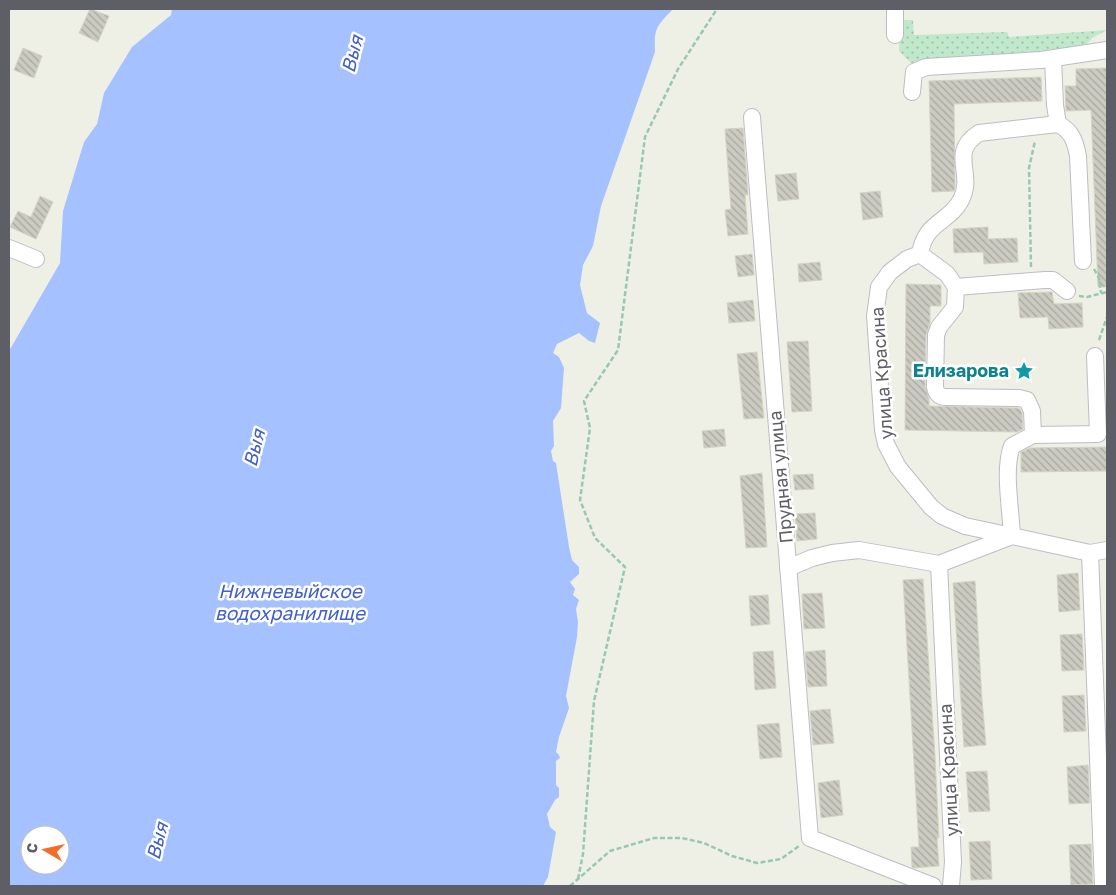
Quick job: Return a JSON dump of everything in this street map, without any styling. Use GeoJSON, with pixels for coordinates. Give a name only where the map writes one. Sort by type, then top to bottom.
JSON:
{"type":"FeatureCollection","features":[{"type":"Feature","properties":{"kind":"street"},"geometry":{"type":"LineString","coordinates":[[895,9],[895,35]]}},
{"type":"Feature","properties":{"kind":"street"},"geometry":{"type":"LineString","coordinates":[[912,92],[914,72],[926,67],[1053,59],[1107,50]]}},
{"type":"Feature","properties":{"kind":"street"},"geometry":{"type":"LineString","coordinates":[[1053,59],[1055,105],[1058,124]]}},
{"type":"Feature","properties":{"kind":"street","name":"Прудная улица"},"geometry":{"type":"LineString","coordinates":[[752,117],[810,838]]}},
{"type":"Feature","properties":{"kind":"street"},"geometry":{"type":"LineString","coordinates":[[1033,435],[1032,411],[1027,400],[1011,397],[946,397],[936,392],[936,335],[938,327],[955,308],[956,286],[947,274],[920,254],[924,238],[936,224],[955,209],[961,200],[965,184],[963,153],[969,139],[978,133],[1038,125],[1058,124],[1070,133],[1075,141],[1078,156],[1083,261]]}},
{"type":"Feature","properties":{"kind":"street"},"geometry":{"type":"LineString","coordinates":[[9,248],[36,259]]}},
{"type":"Feature","properties":{"kind":"street","name":"улица Красина"},"geometry":{"type":"LineString","coordinates":[[920,254],[907,260],[890,272],[879,287],[875,316],[883,430],[890,455],[920,494],[942,516],[965,526],[1012,536],[1090,552],[1107,550]]}},
{"type":"Feature","properties":{"kind":"street"},"geometry":{"type":"LineString","coordinates":[[956,286],[1053,280],[1067,291]]}},
{"type":"Feature","properties":{"kind":"street"},"geometry":{"type":"LineString","coordinates":[[788,568],[812,558],[846,550],[859,550],[939,564],[1012,536],[1008,467],[1012,446],[1033,435],[1098,434],[1095,356]]}},
{"type":"Feature","properties":{"kind":"street"},"geometry":{"type":"LineString","coordinates":[[1090,552],[1103,886]]}},
{"type":"Feature","properties":{"kind":"street","name":"улица Красина"},"geometry":{"type":"LineString","coordinates":[[939,564],[953,862],[951,886]]}},
{"type":"Feature","properties":{"kind":"street"},"geometry":{"type":"LineString","coordinates":[[810,838],[933,886]]}},
{"type":"Feature","properties":{"kind":"path"},"geometry":{"type":"LineString","coordinates":[[578,879],[583,854],[594,702],[624,567],[595,538],[580,500],[590,428],[584,401],[618,350],[645,137],[678,69],[717,9]]}},
{"type":"Feature","properties":{"kind":"path"},"geometry":{"type":"LineString","coordinates":[[1030,280],[1032,253],[1029,221],[1029,168],[1038,125]]}},
{"type":"Feature","properties":{"kind":"path"},"geometry":{"type":"LineString","coordinates":[[1083,261],[1093,267],[1099,278],[1101,293]]}},
{"type":"Feature","properties":{"kind":"path"},"geometry":{"type":"LineString","coordinates":[[1067,291],[1087,297],[1107,292]]}},
{"type":"Feature","properties":{"kind":"path"},"geometry":{"type":"LineString","coordinates":[[1099,340],[1107,317]]}},
{"type":"Feature","properties":{"kind":"path"},"geometry":{"type":"LineString","coordinates":[[570,886],[610,851],[654,838],[682,838],[704,843],[732,856],[757,863],[781,859],[810,838]]}},
{"type":"Feature","properties":{"kind":"green space"},"geometry":{"type":"Polygon","coordinates":[[[900,20],[913,20],[914,35],[1007,32],[1009,37],[1107,30],[1092,38],[1082,50],[911,63],[899,51],[900,20]]]}},
{"type":"Feature","properties":{"kind":"water","name":"Нижневыйское водохранилище"},"geometry":{"type":"Polygon","coordinates":[[[172,9],[673,9],[660,23],[656,32],[655,52],[601,206],[593,246],[583,265],[580,285],[587,313],[600,323],[595,343],[579,333],[557,344],[553,353],[559,357],[564,368],[561,408],[553,421],[554,446],[551,451],[553,461],[556,463],[572,560],[579,567],[579,574],[570,582],[575,589],[573,595],[579,600],[576,609],[578,622],[577,637],[566,696],[569,708],[556,752],[560,758],[556,761],[556,785],[559,788],[559,797],[555,800],[547,814],[550,827],[556,832],[548,877],[543,886],[9,886],[9,351],[60,263],[63,211],[84,142],[97,124],[104,93],[132,47],[171,15],[172,9]]]}},
{"type":"Feature","properties":{"kind":"building"},"geometry":{"type":"Polygon","coordinates":[[[90,9],[109,16],[98,42],[79,33],[90,9]]]}},
{"type":"Feature","properties":{"kind":"building"},"geometry":{"type":"Polygon","coordinates":[[[23,48],[42,56],[34,78],[14,70],[23,48]]]}},
{"type":"Feature","properties":{"kind":"building"},"geometry":{"type":"Polygon","coordinates":[[[1107,68],[1107,287],[1098,287],[1091,110],[1066,111],[1065,86],[1076,86],[1076,69],[1107,68]]]}},
{"type":"Feature","properties":{"kind":"building"},"geometry":{"type":"Polygon","coordinates":[[[1041,77],[1042,101],[954,104],[955,188],[954,191],[932,192],[929,81],[1041,77]]]}},
{"type":"Feature","properties":{"kind":"building"},"geometry":{"type":"Polygon","coordinates":[[[743,128],[748,195],[745,195],[748,234],[728,236],[725,210],[731,209],[725,129],[743,128]]]}},
{"type":"Feature","properties":{"kind":"building"},"geometry":{"type":"Polygon","coordinates":[[[796,173],[799,199],[778,201],[775,175],[796,173]]]}},
{"type":"Feature","properties":{"kind":"building"},"geometry":{"type":"Polygon","coordinates":[[[880,191],[883,217],[863,220],[860,193],[880,191]]]}},
{"type":"Feature","properties":{"kind":"building"},"geometry":{"type":"Polygon","coordinates":[[[40,196],[53,202],[36,239],[10,227],[18,211],[31,217],[40,196]]]}},
{"type":"Feature","properties":{"kind":"building"},"geometry":{"type":"Polygon","coordinates":[[[988,227],[988,239],[1017,238],[1018,262],[984,264],[983,252],[954,253],[953,229],[988,227]]]}},
{"type":"Feature","properties":{"kind":"building"},"geometry":{"type":"Polygon","coordinates":[[[752,254],[754,275],[738,277],[735,256],[752,254]]]}},
{"type":"Feature","properties":{"kind":"building"},"geometry":{"type":"Polygon","coordinates":[[[820,262],[822,280],[799,282],[798,264],[820,262]]]}},
{"type":"Feature","properties":{"kind":"building"},"geometry":{"type":"Polygon","coordinates":[[[906,284],[941,285],[941,306],[930,306],[930,323],[926,335],[925,387],[929,406],[1018,408],[1022,413],[1023,429],[1017,432],[905,430],[906,284]]]}},
{"type":"Feature","properties":{"kind":"building"},"geometry":{"type":"Polygon","coordinates":[[[1052,292],[1054,304],[1082,303],[1083,327],[1049,329],[1048,317],[1020,318],[1018,293],[1052,292]]]}},
{"type":"Feature","properties":{"kind":"building"},"geometry":{"type":"Polygon","coordinates":[[[753,300],[755,321],[729,323],[727,303],[753,300]]]}},
{"type":"Feature","properties":{"kind":"building"},"geometry":{"type":"Polygon","coordinates":[[[808,341],[812,411],[792,412],[787,342],[808,341]]]}},
{"type":"Feature","properties":{"kind":"building"},"geometry":{"type":"Polygon","coordinates":[[[757,352],[764,418],[744,419],[737,354],[757,352]]]}},
{"type":"Feature","properties":{"kind":"building"},"geometry":{"type":"Polygon","coordinates":[[[724,429],[726,446],[704,448],[702,431],[724,429]]]}},
{"type":"Feature","properties":{"kind":"building"},"geometry":{"type":"Polygon","coordinates":[[[1107,447],[1107,471],[1021,472],[1021,452],[1030,448],[1107,447]]]}},
{"type":"Feature","properties":{"kind":"building"},"geometry":{"type":"Polygon","coordinates":[[[762,473],[767,547],[746,548],[740,476],[762,473]]]}},
{"type":"Feature","properties":{"kind":"building"},"geometry":{"type":"Polygon","coordinates":[[[813,474],[814,489],[795,490],[793,475],[813,474]]]}},
{"type":"Feature","properties":{"kind":"building"},"geometry":{"type":"Polygon","coordinates":[[[815,513],[817,539],[797,541],[795,514],[815,513]]]}},
{"type":"Feature","properties":{"kind":"building"},"geometry":{"type":"Polygon","coordinates":[[[1078,573],[1080,610],[1059,612],[1057,575],[1078,573]]]}},
{"type":"Feature","properties":{"kind":"building"},"geometry":{"type":"Polygon","coordinates":[[[923,579],[935,756],[939,866],[914,868],[912,867],[911,847],[919,847],[903,580],[923,579]]]}},
{"type":"Feature","properties":{"kind":"building"},"geometry":{"type":"Polygon","coordinates":[[[975,581],[986,745],[964,747],[953,583],[975,581]]]}},
{"type":"Feature","properties":{"kind":"building"},"geometry":{"type":"Polygon","coordinates":[[[822,593],[825,628],[804,629],[802,594],[822,593]]]}},
{"type":"Feature","properties":{"kind":"building"},"geometry":{"type":"Polygon","coordinates":[[[768,595],[770,624],[751,626],[749,596],[768,595]]]}},
{"type":"Feature","properties":{"kind":"building"},"geometry":{"type":"Polygon","coordinates":[[[1082,634],[1084,670],[1062,671],[1060,635],[1082,634]]]}},
{"type":"Feature","properties":{"kind":"building"},"geometry":{"type":"Polygon","coordinates":[[[825,650],[827,686],[808,687],[805,652],[825,650]]]}},
{"type":"Feature","properties":{"kind":"building"},"geometry":{"type":"Polygon","coordinates":[[[773,651],[776,688],[755,690],[753,652],[773,651]]]}},
{"type":"Feature","properties":{"kind":"building"},"geometry":{"type":"Polygon","coordinates":[[[1084,695],[1086,731],[1064,732],[1062,696],[1084,695]]]}},
{"type":"Feature","properties":{"kind":"building"},"geometry":{"type":"Polygon","coordinates":[[[830,709],[834,743],[813,745],[810,711],[830,709]]]}},
{"type":"Feature","properties":{"kind":"building"},"geometry":{"type":"Polygon","coordinates":[[[779,723],[782,757],[760,759],[757,725],[779,723]]]}},
{"type":"Feature","properties":{"kind":"building"},"geometry":{"type":"Polygon","coordinates":[[[1088,765],[1090,803],[1069,804],[1067,767],[1088,765]]]}},
{"type":"Feature","properties":{"kind":"building"},"geometry":{"type":"Polygon","coordinates":[[[987,771],[990,811],[969,812],[966,772],[987,771]]]}},
{"type":"Feature","properties":{"kind":"building"},"geometry":{"type":"Polygon","coordinates":[[[839,780],[843,815],[821,818],[818,783],[839,780]]]}},
{"type":"Feature","properties":{"kind":"building"},"geometry":{"type":"Polygon","coordinates":[[[990,841],[992,879],[971,880],[969,842],[990,841]]]}},
{"type":"Feature","properties":{"kind":"building"},"geometry":{"type":"Polygon","coordinates":[[[1091,844],[1093,884],[1071,885],[1069,845],[1091,844]]]}},
{"type":"Feature","properties":{"kind":"place","name":"Елизарова"},"geometry":{"type":"Point","coordinates":[1024,371]}},
{"type":"Feature","properties":{"kind":"water label","name":"Выя"},"geometry":{"type":"Point","coordinates":[352,54]}},
{"type":"Feature","properties":{"kind":"water label","name":"Выя"},"geometry":{"type":"Point","coordinates":[254,448]}},
{"type":"Feature","properties":{"kind":"water label","name":"Выя"},"geometry":{"type":"Point","coordinates":[157,841]}}]}
